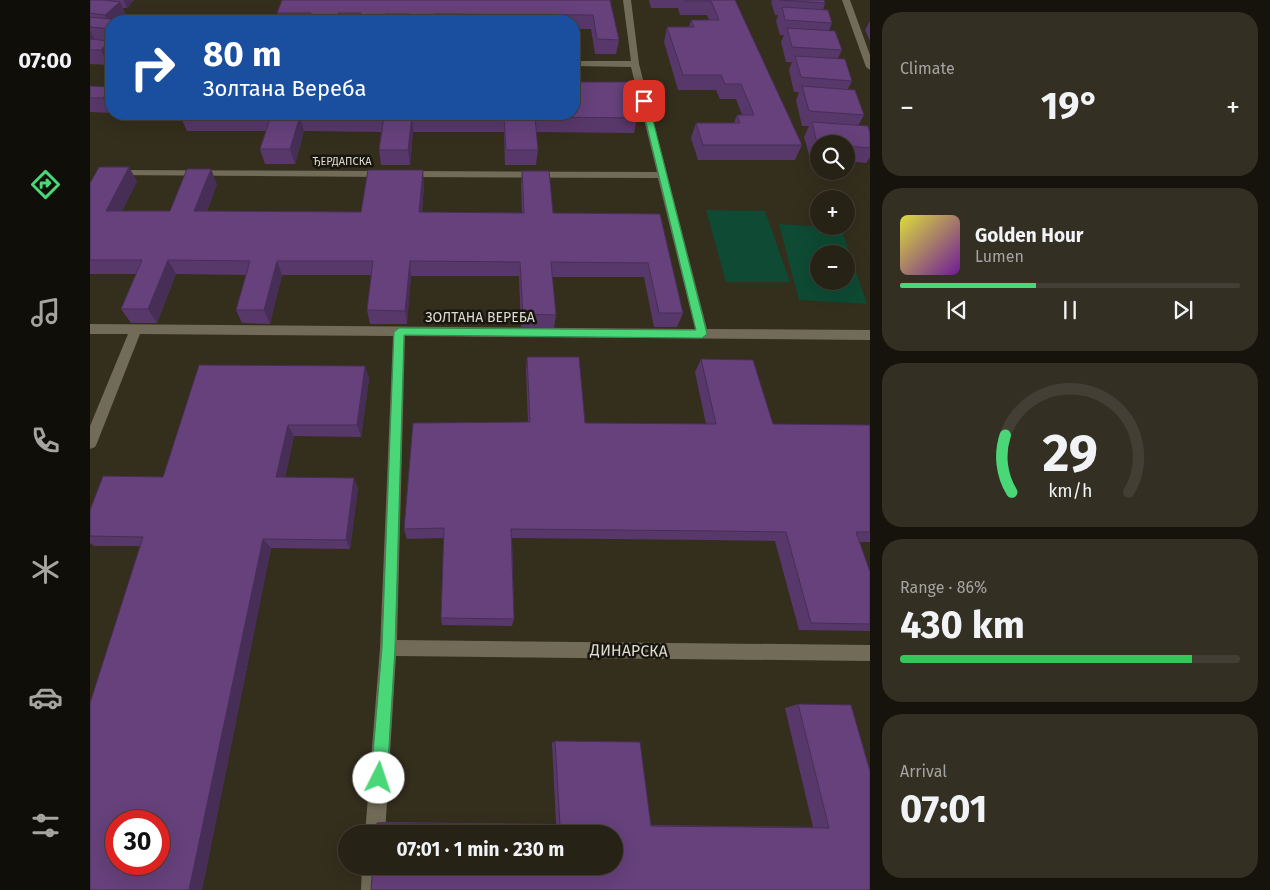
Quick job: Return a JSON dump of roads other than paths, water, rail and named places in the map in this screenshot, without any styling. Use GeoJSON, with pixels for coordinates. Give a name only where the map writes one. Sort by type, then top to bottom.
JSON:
{"type":"FeatureCollection","features":[{"type":"Feature","properties":{"kind":"street"},"geometry":{"type":"LineString","coordinates":[[627,0],[635,64],[702,334]]}},
{"type":"Feature","properties":{"kind":"street"},"geometry":{"type":"LineString","coordinates":[[846,0],[870,67]]}},
{"type":"Feature","properties":{"kind":"street"},"geometry":{"type":"LineString","coordinates":[[580,64],[635,64]]}},
{"type":"Feature","properties":{"kind":"street","name":"ЂЕРДАПСКА"},"geometry":{"type":"LineString","coordinates":[[112,173],[663,175]]}},
{"type":"Feature","properties":{"kind":"street","name":"ЗОЛТАНА ВЕРЕБА"},"geometry":{"type":"LineString","coordinates":[[90,329],[870,335]]}},
{"type":"Feature","properties":{"kind":"street"},"geometry":{"type":"LineString","coordinates":[[90,443],[136,330]]}},
{"type":"Feature","properties":{"kind":"street"},"geometry":{"type":"LineString","coordinates":[[376,825],[388,648],[399,332]]}},
{"type":"Feature","properties":{"kind":"street","name":"ДИНАРСКА"},"geometry":{"type":"LineString","coordinates":[[388,648],[870,653]]}},
{"type":"Feature","properties":{"kind":"street"},"geometry":{"type":"LineString","coordinates":[[371,890],[372,875]]}}]}
